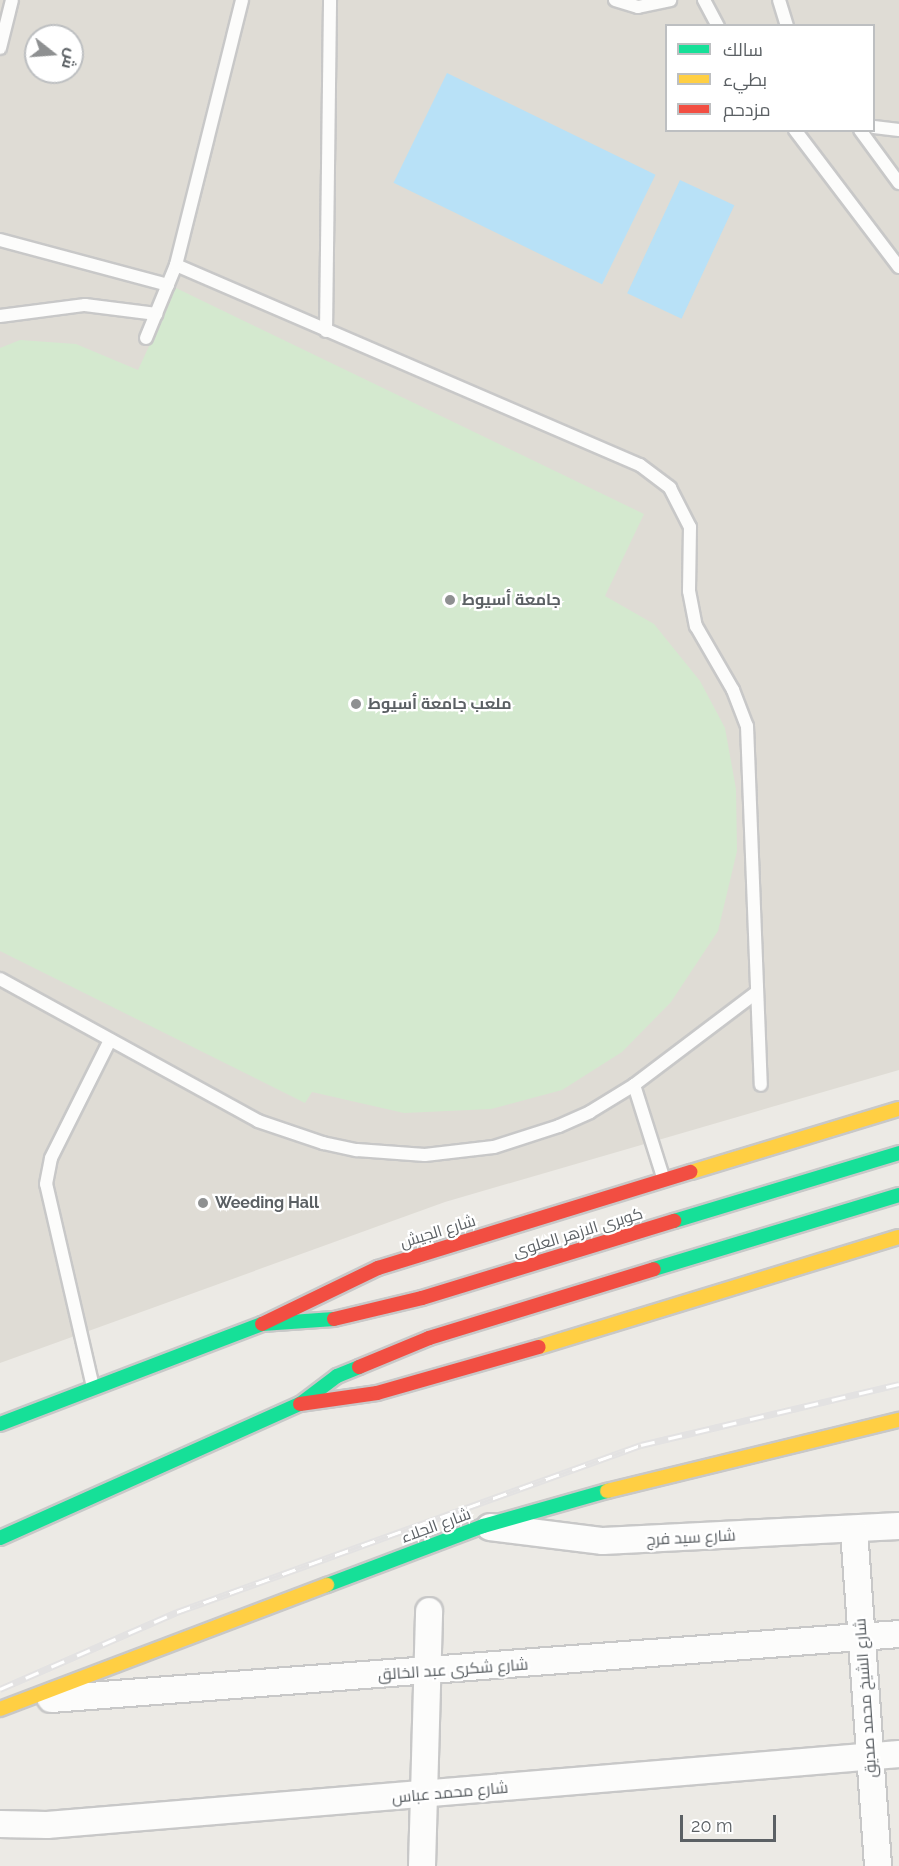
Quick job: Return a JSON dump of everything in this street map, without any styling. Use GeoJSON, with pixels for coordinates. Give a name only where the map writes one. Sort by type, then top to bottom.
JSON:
{"type":"FeatureCollection","features":[{"type":"Feature","properties":{"kind":"main road","name":"شارع الجيش"},"geometry":{"type":"LineString","coordinates":[[0,1424],[262,1324],[378,1268],[899,1109]]}},
{"type":"Feature","properties":{"kind":"main road","name":"كوبرى الازهر العلوى"},"geometry":{"type":"LineString","coordinates":[[262,1324],[342,1318],[422,1298],[899,1153]]}},
{"type":"Feature","properties":{"kind":"main road"},"geometry":{"type":"LineString","coordinates":[[0,1538],[300,1404],[337,1376],[429,1338],[899,1195]]}},
{"type":"Feature","properties":{"kind":"main road"},"geometry":{"type":"LineString","coordinates":[[300,1404],[417,1383],[899,1237]]}},
{"type":"Feature","properties":{"kind":"main road","name":"شارع الجلاء"},"geometry":{"type":"LineString","coordinates":[[3,1708],[483,1526],[650,1480],[899,1420]]}},
{"type":"Feature","properties":{"kind":"street","name":"شارع سيد فرج"},"geometry":{"type":"LineString","coordinates":[[483,1526],[603,1541],[899,1526]]}},
{"type":"Feature","properties":{"kind":"street","name":"شارع الشيخ محمد صديق"},"geometry":{"type":"LineString","coordinates":[[854,1530],[878,1866]]}},
{"type":"Feature","properties":{"kind":"street"},"geometry":{"type":"LineString","coordinates":[[422,1866],[429,1611]]}},
{"type":"Feature","properties":{"kind":"street","name":"شارع شكرى عبد الخالق"},"geometry":{"type":"LineString","coordinates":[[3,1708],[115,1692],[428,1673],[899,1634]]}},
{"type":"Feature","properties":{"kind":"street","name":"شارع محمد عباس"},"geometry":{"type":"LineString","coordinates":[[0,1824],[47,1824],[424,1795],[899,1754]]}},
{"type":"Feature","properties":{"kind":"lane"},"geometry":{"type":"LineString","coordinates":[[0,48],[12,0]]}},
{"type":"Feature","properties":{"kind":"lane"},"geometry":{"type":"LineString","coordinates":[[146,338],[176,266],[242,0]]}},
{"type":"Feature","properties":{"kind":"lane"},"geometry":{"type":"LineString","coordinates":[[326,331],[330,0]]}},
{"type":"Feature","properties":{"kind":"lane"},"geometry":{"type":"LineString","coordinates":[[615,0],[638,7],[670,0]]}},
{"type":"Feature","properties":{"kind":"lane"},"geometry":{"type":"LineString","coordinates":[[704,0],[717,24]]}},
{"type":"Feature","properties":{"kind":"lane"},"geometry":{"type":"LineString","coordinates":[[779,0],[786,24]]}},
{"type":"Feature","properties":{"kind":"lane"},"geometry":{"type":"LineString","coordinates":[[875,127],[899,130]]}},
{"type":"Feature","properties":{"kind":"lane"},"geometry":{"type":"LineString","coordinates":[[797,132],[899,267]]}},
{"type":"Feature","properties":{"kind":"lane"},"geometry":{"type":"LineString","coordinates":[[861,132],[899,183]]}},
{"type":"Feature","properties":{"kind":"lane"},"geometry":{"type":"LineString","coordinates":[[0,240],[168,285]]}},
{"type":"Feature","properties":{"kind":"lane"},"geometry":{"type":"LineString","coordinates":[[176,266],[640,465],[656,475],[675,496],[690,527],[689,591],[696,626],[733,690],[747,726],[761,1085]]}},
{"type":"Feature","properties":{"kind":"lane"},"geometry":{"type":"LineString","coordinates":[[0,315],[85,305],[156,314]]}},
{"type":"Feature","properties":{"kind":"lane"},"geometry":{"type":"LineString","coordinates":[[0,979],[258,1121],[323,1143],[391,1154],[459,1152],[527,1138],[591,1112],[633,1085],[757,992]]}},
{"type":"Feature","properties":{"kind":"lane"},"geometry":{"type":"LineString","coordinates":[[94,1389],[46,1184],[51,1158],[110,1040]]}},
{"type":"Feature","properties":{"kind":"lane"},"geometry":{"type":"LineString","coordinates":[[633,1085],[664,1180]]}},
{"type":"Feature","properties":{"kind":"shaded area","name":"جامعة أسيوط"},"geometry":{"type":"Polygon","coordinates":[[[0,0],[899,0],[899,1070],[445,1202],[0,1363],[0,0]]]}},
{"type":"Feature","properties":{"kind":"green space","name":"ملعب جامعة أسيوط"},"geometry":{"type":"Polygon","coordinates":[[[176,288],[644,514],[605,596],[654,624],[700,681],[725,728],[736,789],[737,851],[718,931],[671,1002],[622,1052],[562,1090],[491,1109],[404,1113],[312,1092],[305,1103],[0,951],[0,348],[20,340],[76,344],[138,370],[176,288]]]}},
{"type":"Feature","properties":{"kind":"water"},"geometry":{"type":"Polygon","coordinates":[[[447,73],[656,175],[602,284],[394,183],[447,73]]]}},
{"type":"Feature","properties":{"kind":"water"},"geometry":{"type":"Polygon","coordinates":[[[680,180],[734,205],[682,319],[627,293],[680,180]]]}},
{"type":"Feature","properties":{"kind":"railway"},"geometry":{"type":"LineString","coordinates":[[0,1689],[177,1612],[641,1445],[899,1384]]}},
{"type":"Feature","properties":{"kind":"traffic: fast"},"geometry":{"type":"LineString","coordinates":[[674,1221],[899,1153]]}},
{"type":"Feature","properties":{"kind":"traffic: fast"},"geometry":{"type":"LineString","coordinates":[[654,1269],[899,1195]]}},
{"type":"Feature","properties":{"kind":"traffic: fast"},"geometry":{"type":"LineString","coordinates":[[0,1424],[262,1324],[334,1319]]}},
{"type":"Feature","properties":{"kind":"traffic: fast"},"geometry":{"type":"LineString","coordinates":[[0,1538],[300,1404],[337,1376],[359,1367]]}},
{"type":"Feature","properties":{"kind":"traffic: fast"},"geometry":{"type":"LineString","coordinates":[[327,1585],[483,1526],[607,1491]]}},
{"type":"Feature","properties":{"kind":"traffic: slow"},"geometry":{"type":"LineString","coordinates":[[691,1172],[899,1109]]}},
{"type":"Feature","properties":{"kind":"traffic: slow"},"geometry":{"type":"LineString","coordinates":[[539,1347],[899,1237]]}},
{"type":"Feature","properties":{"kind":"traffic: slow"},"geometry":{"type":"LineString","coordinates":[[607,1491],[899,1420]]}},
{"type":"Feature","properties":{"kind":"traffic: slow"},"geometry":{"type":"LineString","coordinates":[[0,1709],[327,1585]]}},
{"type":"Feature","properties":{"kind":"traffic: jam"},"geometry":{"type":"LineString","coordinates":[[262,1324],[378,1268],[691,1172]]}},
{"type":"Feature","properties":{"kind":"traffic: jam"},"geometry":{"type":"LineString","coordinates":[[334,1319],[422,1298],[674,1221]]}},
{"type":"Feature","properties":{"kind":"traffic: jam"},"geometry":{"type":"LineString","coordinates":[[359,1367],[429,1338],[654,1269]]}},
{"type":"Feature","properties":{"kind":"traffic: jam"},"geometry":{"type":"LineString","coordinates":[[300,1404],[377,1393],[539,1347]]}},
{"type":"Feature","properties":{"kind":"place","name":"جامعة أسيوط"},"geometry":{"type":"Point","coordinates":[450,600]}},
{"type":"Feature","properties":{"kind":"place","name":"ملعب جامعة أسيوط"},"geometry":{"type":"Point","coordinates":[356,704]}},
{"type":"Feature","properties":{"kind":"place","name":"Weeding Hall"},"geometry":{"type":"Point","coordinates":[203,1203]}}]}
